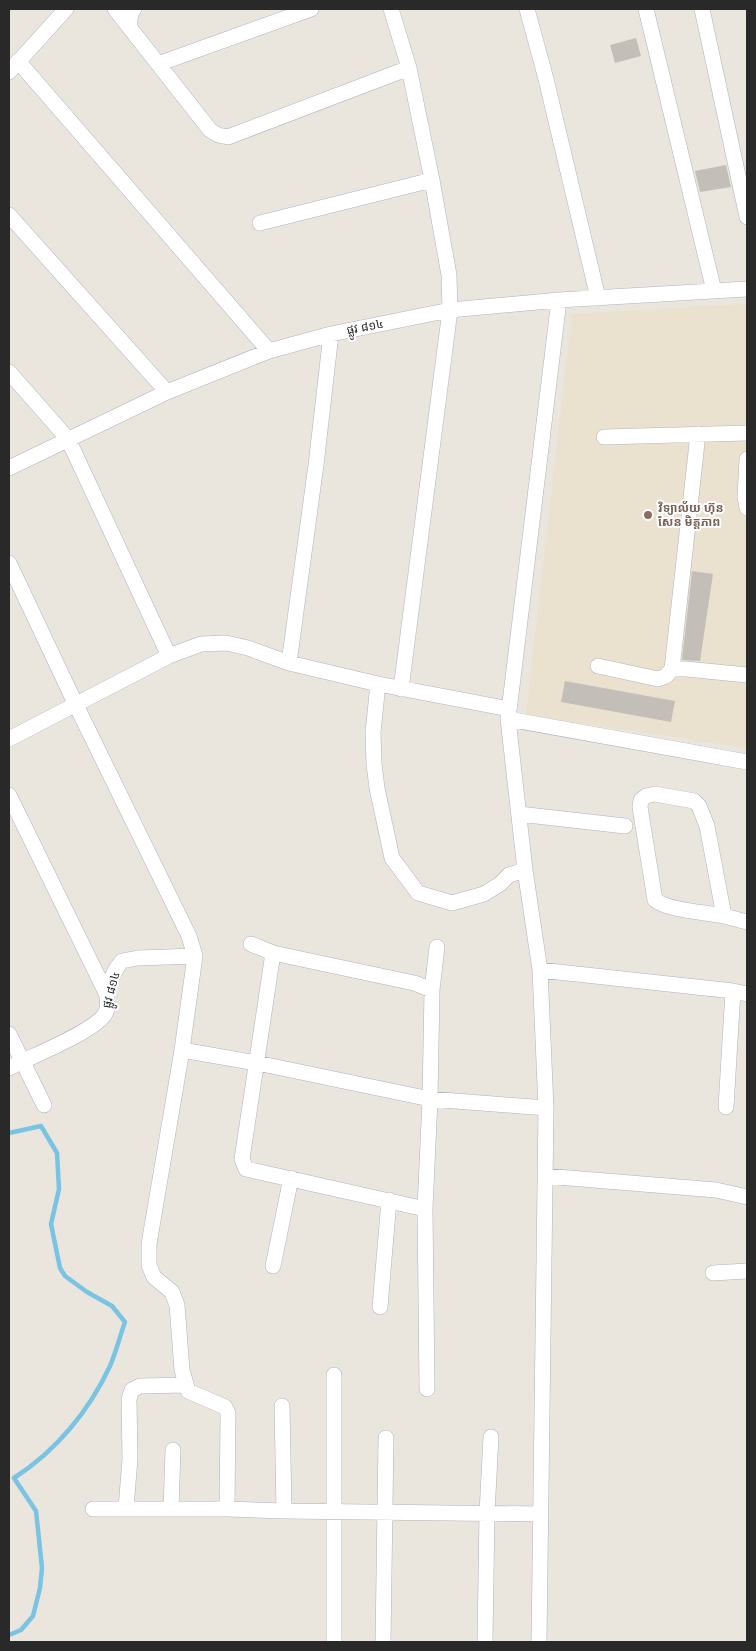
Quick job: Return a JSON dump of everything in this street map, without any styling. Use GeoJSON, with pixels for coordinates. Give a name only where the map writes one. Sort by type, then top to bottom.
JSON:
{"type":"FeatureCollection","features":[{"type":"Feature","properties":{"kind":"street"},"geometry":{"type":"LineString","coordinates":[[66,9],[13,66],[270,352]]}},
{"type":"Feature","properties":{"kind":"street"},"geometry":{"type":"LineString","coordinates":[[115,9],[210,130],[218,135],[228,137],[409,68]]}},
{"type":"Feature","properties":{"kind":"street"},"geometry":{"type":"LineString","coordinates":[[129,26],[131,12],[134,9]]}},
{"type":"Feature","properties":{"kind":"street"},"geometry":{"type":"LineString","coordinates":[[158,64],[311,9]]}},
{"type":"Feature","properties":{"kind":"street"},"geometry":{"type":"LineString","coordinates":[[390,9],[409,68],[450,275],[450,310],[401,689]]}},
{"type":"Feature","properties":{"kind":"street"},"geometry":{"type":"LineString","coordinates":[[527,9],[546,79],[598,298]]}},
{"type":"Feature","properties":{"kind":"street"},"geometry":{"type":"LineString","coordinates":[[646,9],[714,291]]}},
{"type":"Feature","properties":{"kind":"street"},"geometry":{"type":"LineString","coordinates":[[702,9],[747,217]]}},
{"type":"Feature","properties":{"kind":"street"},"geometry":{"type":"LineString","coordinates":[[260,223],[432,180]]}},
{"type":"Feature","properties":{"kind":"street"},"geometry":{"type":"LineString","coordinates":[[9,215],[167,392]]}},
{"type":"Feature","properties":{"kind":"street","name":"ផ្លូវ ៨១៤"},"geometry":{"type":"LineString","coordinates":[[9,468],[167,392],[270,352],[331,334],[450,310],[559,300],[747,289]]}},
{"type":"Feature","properties":{"kind":"street"},"geometry":{"type":"LineString","coordinates":[[539,1642],[546,1108],[540,970],[525,870],[509,714],[559,300]]}},
{"type":"Feature","properties":{"kind":"street"},"geometry":{"type":"LineString","coordinates":[[289,663],[316,465],[331,334]]}},
{"type":"Feature","properties":{"kind":"street"},"geometry":{"type":"LineString","coordinates":[[9,372],[68,439],[169,656]]}},
{"type":"Feature","properties":{"kind":"street"},"geometry":{"type":"LineString","coordinates":[[604,437],[747,433]]}},
{"type":"Feature","properties":{"kind":"street"},"geometry":{"type":"LineString","coordinates":[[598,666],[658,679],[666,676],[672,669],[698,434]]}},
{"type":"Feature","properties":{"kind":"street"},"geometry":{"type":"LineString","coordinates":[[747,459],[745,497],[747,508]]}},
{"type":"Feature","properties":{"kind":"street"},"geometry":{"type":"LineString","coordinates":[[9,563],[189,936],[195,956],[182,1050],[156,1193],[149,1265],[154,1276],[172,1292],[177,1305],[182,1370],[188,1391],[225,1407],[228,1413],[227,1509]]}},
{"type":"Feature","properties":{"kind":"street"},"geometry":{"type":"LineString","coordinates":[[9,739],[169,656],[201,644],[226,643],[248,648],[289,663],[509,714],[747,762]]}},
{"type":"Feature","properties":{"kind":"street"},"geometry":{"type":"LineString","coordinates":[[672,669],[747,675]]}},
{"type":"Feature","properties":{"kind":"street"},"geometry":{"type":"LineString","coordinates":[[378,684],[373,732],[377,788],[392,858],[418,894],[452,904],[484,894],[500,884],[508,875],[525,870]]}},
{"type":"Feature","properties":{"kind":"street"},"geometry":{"type":"LineString","coordinates":[[724,916],[707,826],[699,806],[694,801],[655,794],[646,796],[642,800],[640,807],[655,900],[662,905],[673,908],[724,916],[747,922]]}},
{"type":"Feature","properties":{"kind":"street"},"geometry":{"type":"LineString","coordinates":[[9,795],[107,995]]}},
{"type":"Feature","properties":{"kind":"street"},"geometry":{"type":"LineString","coordinates":[[519,814],[625,826]]}},
{"type":"Feature","properties":{"kind":"street"},"geometry":{"type":"LineString","coordinates":[[251,944],[273,953],[414,983],[432,990]]}},
{"type":"Feature","properties":{"kind":"street"},"geometry":{"type":"LineString","coordinates":[[427,1388],[425,1209],[430,1100],[432,990],[437,947]]}},
{"type":"Feature","properties":{"kind":"street"},"geometry":{"type":"LineString","coordinates":[[273,953],[242,1159],[246,1169],[425,1209]]}},
{"type":"Feature","properties":{"kind":"street","name":"ផ្លូវ ៨១៤"},"geometry":{"type":"LineString","coordinates":[[15,1064],[98,1023],[106,1012],[107,995],[114,971],[122,961],[138,958],[195,956]]}},
{"type":"Feature","properties":{"kind":"street"},"geometry":{"type":"LineString","coordinates":[[540,970],[740,993],[726,1107]]}},
{"type":"Feature","properties":{"kind":"street"},"geometry":{"type":"LineString","coordinates":[[9,1034],[15,1064],[44,1105]]}},
{"type":"Feature","properties":{"kind":"street"},"geometry":{"type":"LineString","coordinates":[[182,1050],[257,1063],[430,1100],[546,1108]]}},
{"type":"Feature","properties":{"kind":"street"},"geometry":{"type":"LineString","coordinates":[[545,1176],[716,1190],[747,1198]]}},
{"type":"Feature","properties":{"kind":"street"},"geometry":{"type":"LineString","coordinates":[[273,1266],[291,1178]]}},
{"type":"Feature","properties":{"kind":"street"},"geometry":{"type":"LineString","coordinates":[[380,1307],[389,1200]]}},
{"type":"Feature","properties":{"kind":"street"},"geometry":{"type":"LineString","coordinates":[[713,1273],[747,1271]]}},
{"type":"Feature","properties":{"kind":"street"},"geometry":{"type":"LineString","coordinates":[[334,1375],[334,1642]]}},
{"type":"Feature","properties":{"kind":"street"},"geometry":{"type":"LineString","coordinates":[[126,1508],[130,1459],[129,1399],[132,1390],[140,1386],[185,1385]]}},
{"type":"Feature","properties":{"kind":"street"},"geometry":{"type":"LineString","coordinates":[[282,1406],[284,1511]]}},
{"type":"Feature","properties":{"kind":"street"},"geometry":{"type":"LineString","coordinates":[[485,1642],[487,1513],[491,1437]]}},
{"type":"Feature","properties":{"kind":"street"},"geometry":{"type":"LineString","coordinates":[[383,1642],[386,1438]]}},
{"type":"Feature","properties":{"kind":"street"},"geometry":{"type":"LineString","coordinates":[[171,1509],[173,1450]]}},
{"type":"Feature","properties":{"kind":"street"},"geometry":{"type":"LineString","coordinates":[[93,1509],[540,1514]]}},
{"type":"Feature","properties":{"kind":"shaded area","name":"វិទ្យាល័យ ហ៊ុន សែន មិត្តភាព"},"geometry":{"type":"Polygon","coordinates":[[[747,304],[747,748],[526,715],[572,314],[747,304]]]}},
{"type":"Feature","properties":{"kind":"building"},"geometry":{"type":"Polygon","coordinates":[[[636,38],[641,56],[615,63],[610,45],[636,38]]]}},
{"type":"Feature","properties":{"kind":"building"},"geometry":{"type":"Polygon","coordinates":[[[726,165],[731,187],[700,192],[695,171],[726,165]]]}},
{"type":"Feature","properties":{"kind":"building"},"geometry":{"type":"Polygon","coordinates":[[[692,571],[713,574],[700,661],[682,660],[692,571]]]}},
{"type":"Feature","properties":{"kind":"building"},"geometry":{"type":"Polygon","coordinates":[[[565,681],[675,701],[671,722],[561,702],[565,681]]]}},
{"type":"Feature","properties":{"kind":"waterway"},"geometry":{"type":"LineString","coordinates":[[9,1133],[41,1126],[57,1153],[59,1189],[51,1224],[60,1268],[65,1276],[87,1292],[112,1306],[125,1322],[110,1366],[92,1399],[57,1443],[14,1478],[36,1511],[42,1568],[40,1588],[33,1616],[21,1630],[9,1635]]}},
{"type":"Feature","properties":{"kind":"place","name":"វិទ្យាល័យ ហ៊ុន សែន មិត្តភាព"},"geometry":{"type":"Point","coordinates":[648,515]}}]}
